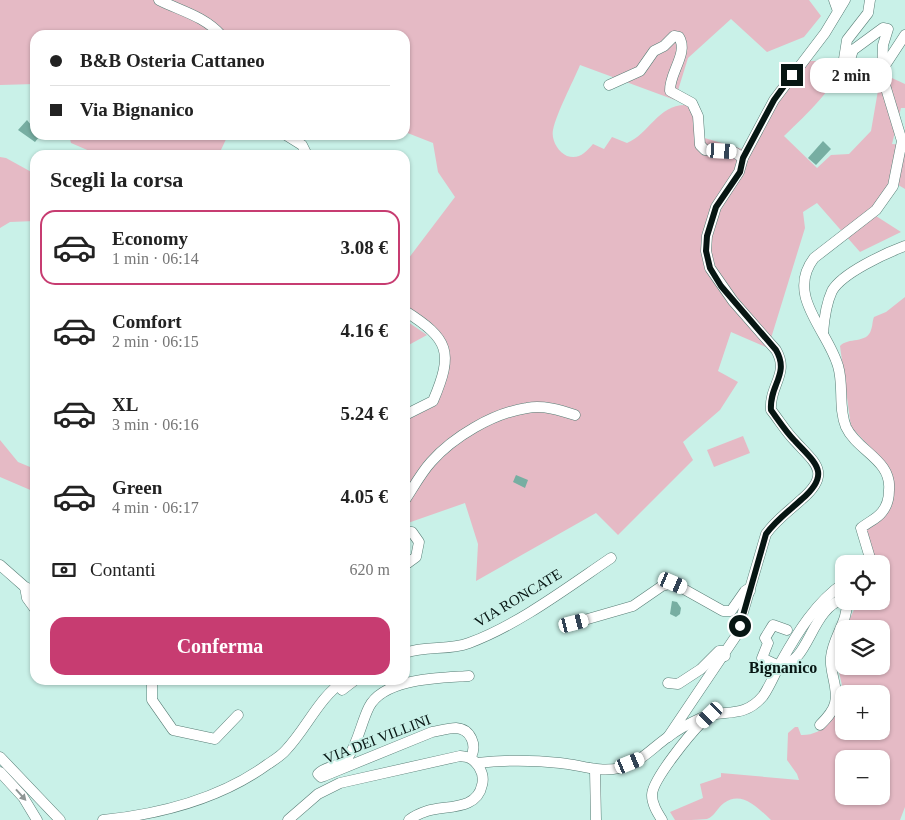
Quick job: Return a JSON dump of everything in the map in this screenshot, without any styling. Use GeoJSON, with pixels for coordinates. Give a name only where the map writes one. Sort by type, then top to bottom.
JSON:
{"type":"FeatureCollection","features":[{"type":"Feature","properties":{"kind":"street"},"geometry":{"type":"LineString","coordinates":[[159,0],[194,15],[217,30]]}},
{"type":"Feature","properties":{"kind":"street"},"geometry":{"type":"LineString","coordinates":[[834,0],[838,11]]}},
{"type":"Feature","properties":{"kind":"street"},"geometry":{"type":"LineString","coordinates":[[668,737],[725,656],[736,636],[766,534],[775,521],[816,485],[819,471],[816,462],[795,441],[771,410],[773,389],[782,369],[782,359],[721,286],[706,260],[707,236],[716,207],[740,172],[743,158],[781,89],[821,38],[845,0]]}},
{"type":"Feature","properties":{"kind":"street"},"geometry":{"type":"LineString","coordinates":[[869,555],[861,528],[877,516],[886,506],[890,479],[882,464],[848,430],[843,415],[839,368],[804,295],[804,281],[808,266],[814,258],[876,210],[890,192],[896,174],[902,141],[882,71],[883,45],[888,34],[886,27],[853,50],[846,68],[843,68],[842,65],[847,40],[868,13],[870,0]]}},
{"type":"Feature","properties":{"kind":"street"},"geometry":{"type":"LineString","coordinates":[[882,71],[905,35]]}},
{"type":"Feature","properties":{"kind":"street"},"geometry":{"type":"LineString","coordinates":[[609,85],[640,71],[654,51],[664,46],[674,36],[679,37],[682,42],[682,49],[670,84],[670,91],[692,102],[698,116],[700,145],[705,150],[734,152],[743,158]]}},
{"type":"Feature","properties":{"kind":"street"},"geometry":{"type":"LineString","coordinates":[[294,140],[302,145],[304,150]]}},
{"type":"Feature","properties":{"kind":"street"},"geometry":{"type":"LineString","coordinates":[[822,333],[825,314],[836,286],[879,256],[905,246]]}},
{"type":"Feature","properties":{"kind":"street"},"geometry":{"type":"LineString","coordinates":[[410,313],[432,328],[445,348],[442,380],[434,401],[410,413]]}},
{"type":"Feature","properties":{"kind":"street"},"geometry":{"type":"LineString","coordinates":[[410,492],[429,464],[441,451],[475,428],[500,416],[527,408],[546,407],[575,416]]}},
{"type":"Feature","properties":{"kind":"street"},"geometry":{"type":"LineString","coordinates":[[410,532],[419,542],[416,557],[410,561]]}},
{"type":"Feature","properties":{"kind":"street","name":"VIA RONCATE"},"geometry":{"type":"LineString","coordinates":[[410,651],[416,649],[454,647],[481,639],[534,608],[612,558]]}},
{"type":"Feature","properties":{"kind":"street"},"geometry":{"type":"LineString","coordinates":[[0,565],[30,589],[27,598],[30,603]]}},
{"type":"Feature","properties":{"kind":"street"},"geometry":{"type":"LineString","coordinates":[[574,623],[633,606],[662,586],[673,583],[723,611],[731,611],[735,608],[746,589],[749,589],[750,592]]}},
{"type":"Feature","properties":{"kind":"street"},"geometry":{"type":"LineString","coordinates":[[288,820],[318,794],[340,783],[460,756],[474,760],[562,763],[595,770],[620,768],[641,759],[668,737],[710,715],[740,712],[751,706],[762,696],[792,642],[825,596],[835,589]]}},
{"type":"Feature","properties":{"kind":"street"},"geometry":{"type":"LineString","coordinates":[[787,630],[772,625],[765,638],[768,643],[762,658],[779,665],[787,665],[796,660],[818,622],[835,604]]}},
{"type":"Feature","properties":{"kind":"street"},"geometry":{"type":"LineString","coordinates":[[820,725],[836,701],[830,658],[834,644],[842,629],[844,610]]}},
{"type":"Feature","properties":{"kind":"street"},"geometry":{"type":"LineString","coordinates":[[668,683],[678,684],[701,669],[719,651],[724,652],[725,656]]}},
{"type":"Feature","properties":{"kind":"street","name":"VIA DEI VILLINI"},"geometry":{"type":"LineString","coordinates":[[410,683],[427,679],[469,676]]}},
{"type":"Feature","properties":{"kind":"street"},"geometry":{"type":"LineString","coordinates":[[152,685],[152,700],[173,730],[215,739],[238,715]]}},
{"type":"Feature","properties":{"kind":"street"},"geometry":{"type":"LineString","coordinates":[[103,820],[168,810],[224,790],[250,777],[286,751],[320,704],[340,685]]}},
{"type":"Feature","properties":{"kind":"street"},"geometry":{"type":"LineString","coordinates":[[130,817],[151,820],[173,815],[253,781],[289,753],[323,709],[347,685]]}},
{"type":"Feature","properties":{"kind":"street","name":"VIA DEI VILLINI"},"geometry":{"type":"LineString","coordinates":[[403,685],[382,692],[369,707],[348,756],[338,766],[318,774],[320,777],[432,732],[449,729],[460,729],[469,735],[475,743],[474,760]]}},
{"type":"Feature","properties":{"kind":"street"},"geometry":{"type":"LineString","coordinates":[[662,820],[652,802],[652,790],[686,738],[710,715]]}},
{"type":"Feature","properties":{"kind":"street"},"geometry":{"type":"LineString","coordinates":[[0,757],[60,820]]}},
{"type":"Feature","properties":{"kind":"street"},"geometry":{"type":"LineString","coordinates":[[409,820],[427,811],[466,804],[476,798],[483,782],[481,770],[474,760]]}},
{"type":"Feature","properties":{"kind":"street"},"geometry":{"type":"LineString","coordinates":[[595,770],[596,820]]}},
{"type":"Feature","properties":{"kind":"street"},"geometry":{"type":"LineString","coordinates":[[0,772],[23,797],[37,820]]}},
{"type":"Feature","properties":{"kind":"shaded area"},"geometry":{"type":"Polygon","coordinates":[[[0,0],[809,0],[821,16],[804,37],[767,52],[731,19],[688,58],[675,100],[580,65],[555,123],[553,130],[554,142],[561,152],[571,157],[579,156],[593,144],[604,149],[612,137],[627,143],[635,139],[668,110],[676,106],[685,105],[690,108],[701,137],[746,150],[776,88],[800,61],[838,61],[838,69],[828,90],[784,136],[817,168],[831,155],[849,154],[871,131],[881,73],[905,84],[905,108],[901,108],[892,144],[905,145],[905,189],[890,180],[876,216],[901,232],[860,252],[817,203],[803,212],[805,228],[768,348],[731,332],[718,371],[738,382],[720,410],[683,442],[693,460],[618,535],[596,513],[476,581],[478,544],[465,503],[410,522],[410,418],[432,407],[440,372],[441,338],[410,315],[410,256],[455,197],[438,172],[433,143],[410,134],[410,30],[30,30],[30,84],[0,85],[0,0]]]}},
{"type":"Feature","properties":{"kind":"shaded area"},"geometry":{"type":"Polygon","coordinates":[[[27,120],[30,124],[30,138],[18,130],[27,120]]]}},
{"type":"Feature","properties":{"kind":"shaded area"},"geometry":{"type":"Polygon","coordinates":[[[70,140],[226,140],[221,150],[87,150],[71,143],[70,140]]]}},
{"type":"Feature","properties":{"kind":"shaded area"},"geometry":{"type":"Polygon","coordinates":[[[823,141],[831,149],[816,165],[808,158],[823,141]]]}},
{"type":"Feature","properties":{"kind":"shaded area"},"geometry":{"type":"Polygon","coordinates":[[[0,157],[6,158],[30,171],[30,221],[10,222],[0,228],[0,157]]]}},
{"type":"Feature","properties":{"kind":"shaded area"},"geometry":{"type":"Polygon","coordinates":[[[905,297],[905,807],[900,820],[771,820],[749,802],[737,798],[724,803],[707,819],[675,820],[670,812],[703,798],[700,784],[721,777],[721,773],[799,780],[787,760],[788,733],[795,727],[798,727],[801,735],[816,732],[829,723],[835,715],[835,740],[890,740],[890,685],[842,685],[840,675],[890,675],[890,620],[849,620],[854,610],[890,610],[890,555],[870,555],[866,529],[891,508],[892,495],[883,461],[851,427],[840,346],[843,343],[866,337],[871,330],[874,317],[886,312],[905,297]]]}},
{"type":"Feature","properties":{"kind":"shaded area"},"geometry":{"type":"Polygon","coordinates":[[[410,323],[427,335],[410,344],[410,323]]]}},
{"type":"Feature","properties":{"kind":"shaded area"},"geometry":{"type":"Polygon","coordinates":[[[743,436],[750,453],[714,467],[707,450],[743,436]]]}},
{"type":"Feature","properties":{"kind":"shaded area"},"geometry":{"type":"Polygon","coordinates":[[[0,440],[18,462],[30,467],[30,490],[0,477],[0,440]]]}},
{"type":"Feature","properties":{"kind":"shaded area"},"geometry":{"type":"Polygon","coordinates":[[[516,475],[528,480],[525,488],[513,482],[516,475]]]}},
{"type":"Feature","properties":{"kind":"shaded area"},"geometry":{"type":"Polygon","coordinates":[[[672,601],[677,602],[681,608],[680,614],[676,617],[670,614],[672,601]]]}},
{"type":"Feature","properties":{"kind":"district","name":"Bignanico"},"geometry":{"type":"Point","coordinates":[783,667]}},
{"type":"Feature","properties":{"kind":"route"},"geometry":{"type":"LineString","coordinates":[[740,626],[766,534],[775,521],[816,485],[819,471],[816,462],[795,441],[771,410],[770,401],[782,369],[782,359],[721,286],[710,268],[706,260],[707,236],[716,207],[740,172],[743,158],[774,100],[792,75]]}}]}
